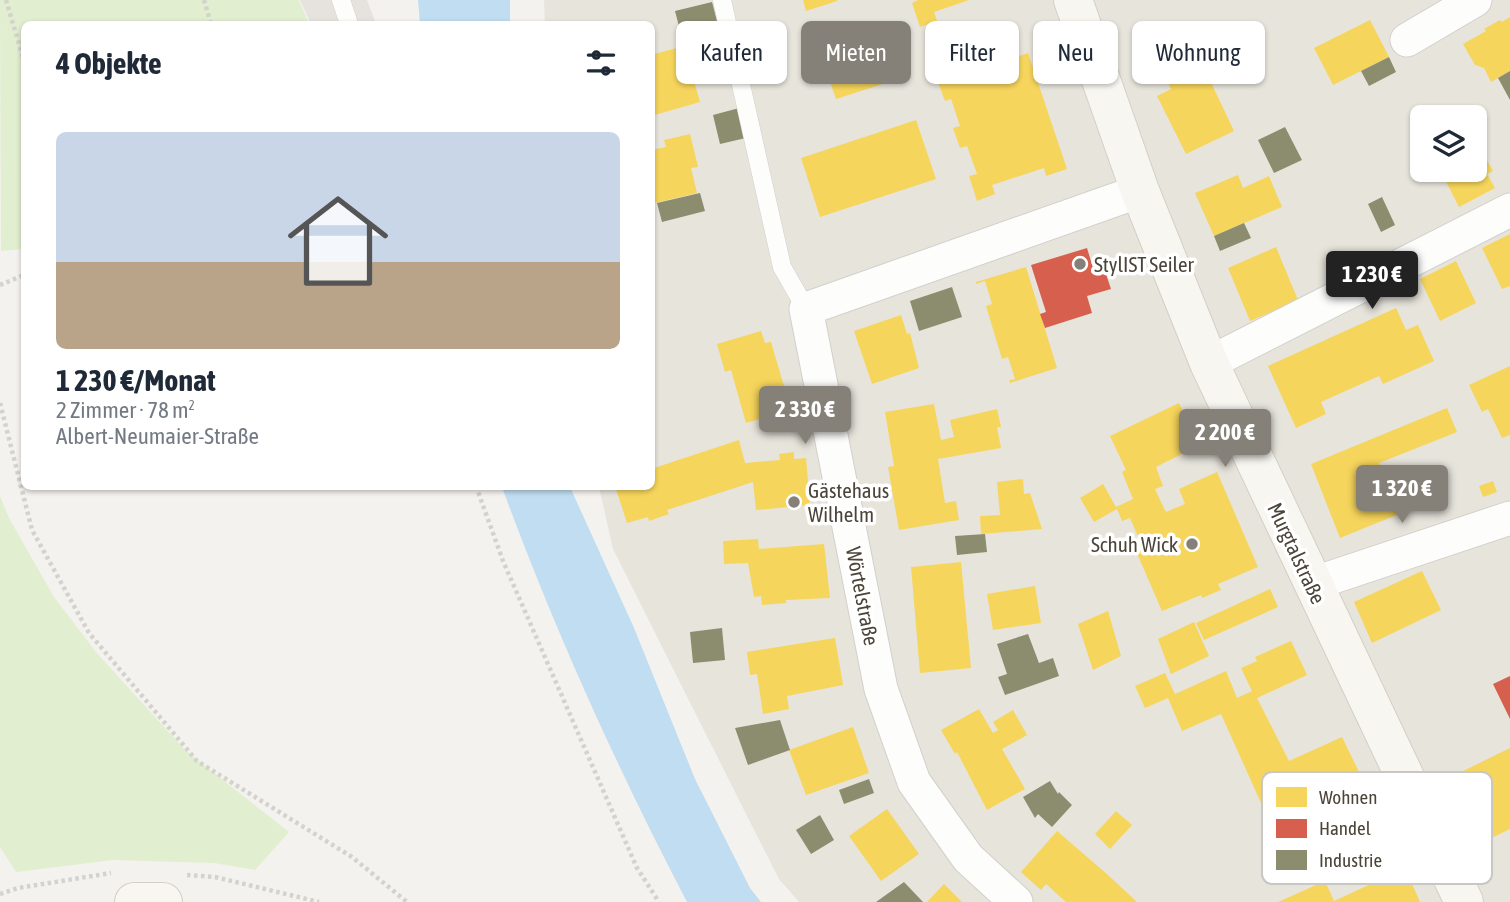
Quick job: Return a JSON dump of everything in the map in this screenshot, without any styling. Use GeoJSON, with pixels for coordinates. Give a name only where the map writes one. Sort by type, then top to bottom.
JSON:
{"type":"FeatureCollection","features":[{"type":"Feature","properties":{"kind":"street","name":"Murgtalstraße"},"geometry":{"type":"LineString","coordinates":[[1073,0],[1140,191],[1209,363],[1402,772]]}},
{"type":"Feature","properties":{"kind":"street"},"geometry":{"type":"LineString","coordinates":[[1407,40],[1475,0]]}},
{"type":"Feature","properties":{"kind":"street"},"geometry":{"type":"LineString","coordinates":[[806,309],[1140,191]]}},
{"type":"Feature","properties":{"kind":"street"},"geometry":{"type":"LineString","coordinates":[[1209,363],[1510,210]]}},
{"type":"Feature","properties":{"kind":"street","name":"Wörtelstraße"},"geometry":{"type":"LineString","coordinates":[[806,309],[881,689],[914,782],[968,858],[1016,902]]}},
{"type":"Feature","properties":{"kind":"street"},"geometry":{"type":"LineString","coordinates":[[1312,584],[1510,518]]}},
{"type":"Feature","properties":{"kind":"street","name":"Murgtalstraße"},"geometry":{"type":"LineString","coordinates":[[1455,884],[1464,902]]}},
{"type":"Feature","properties":{"kind":"street"},"geometry":{"type":"LineString","coordinates":[[134,902],[163,902]]}},
{"type":"Feature","properties":{"kind":"lane"},"geometry":{"type":"LineString","coordinates":[[341,0],[348,21]]}},
{"type":"Feature","properties":{"kind":"lane"},"geometry":{"type":"LineString","coordinates":[[722,0],[782,268],[806,309]]}},
{"type":"Feature","properties":{"kind":"path"},"geometry":{"type":"LineString","coordinates":[[6,0],[21,51]]}},
{"type":"Feature","properties":{"kind":"path"},"geometry":{"type":"LineString","coordinates":[[204,0],[210,21]]}},
{"type":"Feature","properties":{"kind":"path"},"geometry":{"type":"LineString","coordinates":[[0,285],[21,276]]}},
{"type":"Feature","properties":{"kind":"path"},"geometry":{"type":"LineString","coordinates":[[0,403],[21,486]]}},
{"type":"Feature","properties":{"kind":"path"},"geometry":{"type":"LineString","coordinates":[[22,490],[32,530],[89,633],[197,761],[352,856],[407,902]]}},
{"type":"Feature","properties":{"kind":"path"},"geometry":{"type":"LineString","coordinates":[[477,490],[503,561],[637,869],[659,902]]}},
{"type":"Feature","properties":{"kind":"path"},"geometry":{"type":"LineString","coordinates":[[304,897],[319,902]]}},
{"type":"Feature","properties":{"kind":"shaded area"},"geometry":{"type":"Polygon","coordinates":[[[300,0],[367,0],[375,21],[310,21],[300,0]]]}},
{"type":"Feature","properties":{"kind":"shaded area"},"geometry":{"type":"Polygon","coordinates":[[[544,0],[1510,0],[1510,902],[799,902],[779,879],[613,549],[600,490],[655,490],[655,21],[545,21],[544,0]]]}},
{"type":"Feature","properties":{"kind":"green space"},"geometry":{"type":"Polygon","coordinates":[[[0,0],[299,0],[308,21],[21,21],[21,249],[1,251],[0,0]]]}},
{"type":"Feature","properties":{"kind":"green space"},"geometry":{"type":"Polygon","coordinates":[[[0,496],[9,518],[54,597],[96,652],[185,750],[289,832],[255,870],[214,863],[113,860],[16,872],[0,847],[0,496]]]}},
{"type":"Feature","properties":{"kind":"water"},"geometry":{"type":"Polygon","coordinates":[[[418,0],[510,0],[510,21],[420,21],[418,0]]]}},
{"type":"Feature","properties":{"kind":"water"},"geometry":{"type":"Polygon","coordinates":[[[503,490],[571,490],[634,628],[695,779],[750,888],[761,902],[687,902],[588,698],[503,490]]]}},
{"type":"Feature","properties":{"kind":"building: Wohnen"},"geometry":{"type":"Polygon","coordinates":[[[803,0],[837,0],[837,1],[806,11],[803,0]]]}},
{"type":"Feature","properties":{"kind":"building: Wohnen"},"geometry":{"type":"Polygon","coordinates":[[[918,0],[969,0],[934,12],[937,21],[925,21],[925,25],[920,27],[912,3],[918,0]]]}},
{"type":"Feature","properties":{"kind":"building: Wohnen"},"geometry":{"type":"Polygon","coordinates":[[[1510,17],[1510,71],[1491,82],[1484,68],[1475,65],[1463,44],[1486,31],[1484,29],[1510,17]]]}},
{"type":"Feature","properties":{"kind":"building: Wohnen"},"geometry":{"type":"Polygon","coordinates":[[[1370,20],[1389,57],[1333,85],[1314,48],[1370,20]]]}},
{"type":"Feature","properties":{"kind":"building: Wohnen"},"geometry":{"type":"Polygon","coordinates":[[[676,48],[676,84],[695,84],[700,102],[655,115],[655,54],[676,48]]]}},
{"type":"Feature","properties":{"kind":"building: Wohnen"},"geometry":{"type":"Polygon","coordinates":[[[1028,53],[1033,68],[1033,84],[1038,84],[1067,169],[1046,176],[1044,168],[992,185],[995,194],[977,201],[969,176],[977,174],[967,146],[960,148],[953,128],[960,126],[951,99],[945,101],[939,84],[1019,84],[1019,56],[1028,53]]]}},
{"type":"Feature","properties":{"kind":"building: Wohnen"},"geometry":{"type":"Polygon","coordinates":[[[831,84],[883,84],[836,99],[831,84]]]}},
{"type":"Feature","properties":{"kind":"building: Wohnen"},"geometry":{"type":"Polygon","coordinates":[[[1169,84],[1212,84],[1234,131],[1186,154],[1157,96],[1171,89],[1169,84]]]}},
{"type":"Feature","properties":{"kind":"building: Wohnen"},"geometry":{"type":"Polygon","coordinates":[[[916,120],[936,179],[820,217],[801,158],[916,120]]]}},
{"type":"Feature","properties":{"kind":"building: Wohnen"},"geometry":{"type":"Polygon","coordinates":[[[690,134],[698,167],[691,168],[697,193],[655,203],[655,149],[666,147],[664,140],[690,134]]]}},
{"type":"Feature","properties":{"kind":"building: Wohnen"},"geometry":{"type":"Polygon","coordinates":[[[1487,160],[1493,171],[1487,174],[1487,160]]]}},
{"type":"Feature","properties":{"kind":"building: Wohnen"},"geometry":{"type":"Polygon","coordinates":[[[1487,174],[1495,188],[1459,207],[1446,182],[1487,182],[1487,174]]]}},
{"type":"Feature","properties":{"kind":"building: Wohnen"},"geometry":{"type":"Polygon","coordinates":[[[1238,175],[1243,188],[1269,176],[1282,207],[1214,236],[1195,193],[1238,175]]]}},
{"type":"Feature","properties":{"kind":"building: Wohnen"},"geometry":{"type":"Polygon","coordinates":[[[1510,234],[1510,286],[1502,289],[1482,248],[1510,234]]]}},
{"type":"Feature","properties":{"kind":"building: Wohnen"},"geometry":{"type":"Polygon","coordinates":[[[1276,247],[1298,300],[1250,321],[1228,268],[1276,247]]]}},
{"type":"Feature","properties":{"kind":"building: Wohnen"},"geometry":{"type":"Polygon","coordinates":[[[1456,261],[1476,303],[1440,321],[1420,279],[1456,261]]]}},
{"type":"Feature","properties":{"kind":"building: Wohnen"},"geometry":{"type":"Polygon","coordinates":[[[1026,267],[1057,368],[1010,383],[1009,380],[1015,379],[1008,357],[1002,359],[986,306],[992,304],[985,281],[976,282],[1026,267]]]}},
{"type":"Feature","properties":{"kind":"building: Wohnen"},"geometry":{"type":"Polygon","coordinates":[[[1396,308],[1406,330],[1418,325],[1434,361],[1383,384],[1379,376],[1321,402],[1326,414],[1296,428],[1268,366],[1396,308]]]}},
{"type":"Feature","properties":{"kind":"building: Wohnen"},"geometry":{"type":"Polygon","coordinates":[[[901,315],[907,334],[910,333],[919,368],[872,384],[854,331],[901,315]]]}},
{"type":"Feature","properties":{"kind":"building: Wohnen"},"geometry":{"type":"Polygon","coordinates":[[[761,331],[765,343],[771,342],[791,410],[746,423],[731,370],[725,372],[717,344],[761,331]]]}},
{"type":"Feature","properties":{"kind":"building: Wohnen"},"geometry":{"type":"Polygon","coordinates":[[[1510,366],[1510,435],[1502,438],[1488,409],[1482,412],[1469,385],[1510,366]]]}},
{"type":"Feature","properties":{"kind":"building: Wohnen"},"geometry":{"type":"Polygon","coordinates":[[[1179,403],[1196,437],[1180,445],[1184,453],[1156,467],[1163,486],[1155,489],[1161,502],[1166,512],[1185,504],[1179,489],[1217,472],[1258,567],[1218,584],[1221,590],[1162,611],[1132,542],[1139,539],[1130,518],[1122,521],[1117,509],[1094,522],[1080,498],[1103,484],[1116,507],[1133,499],[1122,472],[1126,470],[1110,436],[1179,403]]]}},
{"type":"Feature","properties":{"kind":"building: Wohnen"},"geometry":{"type":"Polygon","coordinates":[[[934,404],[941,440],[954,437],[950,420],[997,409],[1001,427],[997,427],[1001,448],[938,459],[945,503],[956,501],[959,520],[899,530],[888,467],[894,466],[885,412],[934,404]]]}},
{"type":"Feature","properties":{"kind":"building: Wohnen"},"geometry":{"type":"Polygon","coordinates":[[[1447,408],[1457,432],[1379,463],[1399,514],[1340,538],[1311,464],[1447,408]]]}},
{"type":"Feature","properties":{"kind":"building: Wohnen"},"geometry":{"type":"Polygon","coordinates":[[[739,440],[745,463],[780,460],[779,454],[794,452],[794,459],[806,458],[810,505],[756,510],[753,482],[667,510],[669,514],[649,521],[648,517],[627,523],[616,490],[655,490],[655,468],[739,440]]]}},
{"type":"Feature","properties":{"kind":"building: Wohnen"},"geometry":{"type":"Polygon","coordinates":[[[1023,479],[1024,494],[1030,493],[1042,529],[981,534],[980,516],[1000,515],[997,482],[1023,479]]]}},
{"type":"Feature","properties":{"kind":"building: Wohnen"},"geometry":{"type":"Polygon","coordinates":[[[1493,481],[1497,492],[1483,497],[1479,486],[1493,481]]]}},
{"type":"Feature","properties":{"kind":"building: Wohnen"},"geometry":{"type":"Polygon","coordinates":[[[758,539],[759,549],[824,544],[830,598],[786,600],[786,603],[762,605],[761,596],[754,597],[748,563],[724,564],[723,541],[758,539]]]}},
{"type":"Feature","properties":{"kind":"building: Wohnen"},"geometry":{"type":"Polygon","coordinates":[[[961,562],[971,668],[920,673],[911,567],[961,562]]]}},
{"type":"Feature","properties":{"kind":"building: Wohnen"},"geometry":{"type":"Polygon","coordinates":[[[1422,571],[1441,610],[1372,643],[1354,602],[1422,571]]]}},
{"type":"Feature","properties":{"kind":"building: Wohnen"},"geometry":{"type":"Polygon","coordinates":[[[1035,586],[1041,623],[993,630],[987,594],[1035,586]]]}},
{"type":"Feature","properties":{"kind":"building: Wohnen"},"geometry":{"type":"Polygon","coordinates":[[[1270,589],[1278,607],[1204,640],[1196,623],[1270,589]]]}},
{"type":"Feature","properties":{"kind":"building: Wohnen"},"geometry":{"type":"Polygon","coordinates":[[[1108,611],[1121,656],[1093,670],[1078,624],[1108,611]]]}},
{"type":"Feature","properties":{"kind":"building: Wohnen"},"geometry":{"type":"Polygon","coordinates":[[[1194,622],[1209,656],[1171,674],[1158,639],[1194,622]]]}},
{"type":"Feature","properties":{"kind":"building: Wohnen"},"geometry":{"type":"Polygon","coordinates":[[[835,638],[843,685],[787,696],[789,709],[763,714],[757,674],[750,675],[747,652],[835,638]]]}},
{"type":"Feature","properties":{"kind":"building: Wohnen"},"geometry":{"type":"Polygon","coordinates":[[[1291,641],[1307,675],[1257,698],[1289,761],[1342,737],[1359,772],[1262,772],[1262,805],[1221,714],[1182,731],[1168,698],[1145,708],[1135,686],[1165,673],[1175,694],[1226,671],[1237,698],[1252,691],[1241,668],[1257,661],[1255,657],[1291,641]]]}},
{"type":"Feature","properties":{"kind":"building: Wohnen"},"geometry":{"type":"Polygon","coordinates":[[[979,709],[993,733],[998,730],[993,722],[1013,710],[1027,735],[1002,749],[1025,789],[987,810],[957,752],[955,754],[941,730],[979,709]]]}},
{"type":"Feature","properties":{"kind":"building: Wohnen"},"geometry":{"type":"Polygon","coordinates":[[[853,727],[869,773],[806,795],[789,750],[853,727]]]}},
{"type":"Feature","properties":{"kind":"building: Wohnen"},"geometry":{"type":"Polygon","coordinates":[[[1510,748],[1510,829],[1492,838],[1492,772],[1461,772],[1510,748]]]}},
{"type":"Feature","properties":{"kind":"building: Wohnen"},"geometry":{"type":"Polygon","coordinates":[[[887,809],[919,854],[881,881],[849,836],[887,809]]]}},
{"type":"Feature","properties":{"kind":"building: Wohnen"},"geometry":{"type":"Polygon","coordinates":[[[1116,811],[1132,825],[1110,849],[1095,834],[1116,811]]]}},
{"type":"Feature","properties":{"kind":"building: Wohnen"},"geometry":{"type":"Polygon","coordinates":[[[1057,831],[1137,902],[1066,902],[1046,884],[1041,890],[1021,872],[1057,831]]]}},
{"type":"Feature","properties":{"kind":"building: Wohnen"},"geometry":{"type":"Polygon","coordinates":[[[944,884],[962,902],[927,902],[944,884]]]}},
{"type":"Feature","properties":{"kind":"building: Wohnen"},"geometry":{"type":"Polygon","coordinates":[[[1318,884],[1326,884],[1334,901],[1371,884],[1412,884],[1420,902],[1278,902],[1318,884]]]}},
{"type":"Feature","properties":{"kind":"building: Handel"},"geometry":{"type":"Polygon","coordinates":[[[1087,248],[1094,271],[1104,268],[1111,289],[1087,296],[1092,313],[1045,328],[1040,314],[1046,312],[1031,265],[1087,248]]]}},
{"type":"Feature","properties":{"kind":"building: Handel"},"geometry":{"type":"Polygon","coordinates":[[[1510,676],[1510,719],[1493,684],[1510,676]]]}},
{"type":"Feature","properties":{"kind":"building: Industrie"},"geometry":{"type":"Polygon","coordinates":[[[712,2],[717,21],[678,21],[675,11],[712,2]]]}},
{"type":"Feature","properties":{"kind":"building: Industrie"},"geometry":{"type":"Polygon","coordinates":[[[1389,57],[1396,72],[1369,86],[1361,71],[1389,57]]]}},
{"type":"Feature","properties":{"kind":"building: Industrie"},"geometry":{"type":"Polygon","coordinates":[[[1510,71],[1510,100],[1498,78],[1510,71]]]}},
{"type":"Feature","properties":{"kind":"building: Industrie"},"geometry":{"type":"Polygon","coordinates":[[[743,107],[750,137],[720,144],[713,115],[743,107]]]}},
{"type":"Feature","properties":{"kind":"building: Industrie"},"geometry":{"type":"Polygon","coordinates":[[[1285,127],[1302,160],[1274,173],[1258,140],[1285,127]]]}},
{"type":"Feature","properties":{"kind":"building: Industrie"},"geometry":{"type":"Polygon","coordinates":[[[700,193],[705,211],[662,222],[657,203],[700,193]]]}},
{"type":"Feature","properties":{"kind":"building: Industrie"},"geometry":{"type":"Polygon","coordinates":[[[1382,197],[1395,225],[1381,232],[1368,204],[1382,197]]]}},
{"type":"Feature","properties":{"kind":"building: Industrie"},"geometry":{"type":"Polygon","coordinates":[[[1244,223],[1251,238],[1220,251],[1214,236],[1244,223]]]}},
{"type":"Feature","properties":{"kind":"building: Industrie"},"geometry":{"type":"Polygon","coordinates":[[[952,287],[962,317],[919,331],[910,301],[952,287]]]}},
{"type":"Feature","properties":{"kind":"building: Industrie"},"geometry":{"type":"Polygon","coordinates":[[[985,534],[987,552],[957,555],[955,536],[985,534]]]}},
{"type":"Feature","properties":{"kind":"building: Industrie"},"geometry":{"type":"Polygon","coordinates":[[[722,628],[725,660],[693,663],[690,632],[722,628]]]}},
{"type":"Feature","properties":{"kind":"building: Industrie"},"geometry":{"type":"Polygon","coordinates":[[[1028,634],[1039,663],[1053,658],[1059,676],[1005,695],[998,677],[1007,674],[997,644],[1028,634]]]}},
{"type":"Feature","properties":{"kind":"building: Industrie"},"geometry":{"type":"Polygon","coordinates":[[[780,720],[790,750],[748,765],[735,728],[780,720]]]}},
{"type":"Feature","properties":{"kind":"building: Industrie"},"geometry":{"type":"Polygon","coordinates":[[[869,779],[874,793],[844,804],[839,790],[869,779]]]}},
{"type":"Feature","properties":{"kind":"building: Industrie"},"geometry":{"type":"Polygon","coordinates":[[[1050,781],[1058,794],[1059,792],[1072,805],[1052,827],[1038,814],[1035,818],[1023,797],[1050,781]]]}},
{"type":"Feature","properties":{"kind":"building: Industrie"},"geometry":{"type":"Polygon","coordinates":[[[820,815],[834,840],[811,854],[796,830],[820,815]]]}},
{"type":"Feature","properties":{"kind":"building: Industrie"},"geometry":{"type":"Polygon","coordinates":[[[904,882],[923,902],[876,902],[904,882]]]}},
{"type":"Feature","properties":{"kind":"place","name":"StylIST Seiler"},"geometry":{"type":"Point","coordinates":[1080,264]}},
{"type":"Feature","properties":{"kind":"place","name":"Gästehaus Wilhelm"},"geometry":{"type":"Point","coordinates":[794,502]}},
{"type":"Feature","properties":{"kind":"place","name":"Schuh Wick"},"geometry":{"type":"Point","coordinates":[1192,544]}}]}
